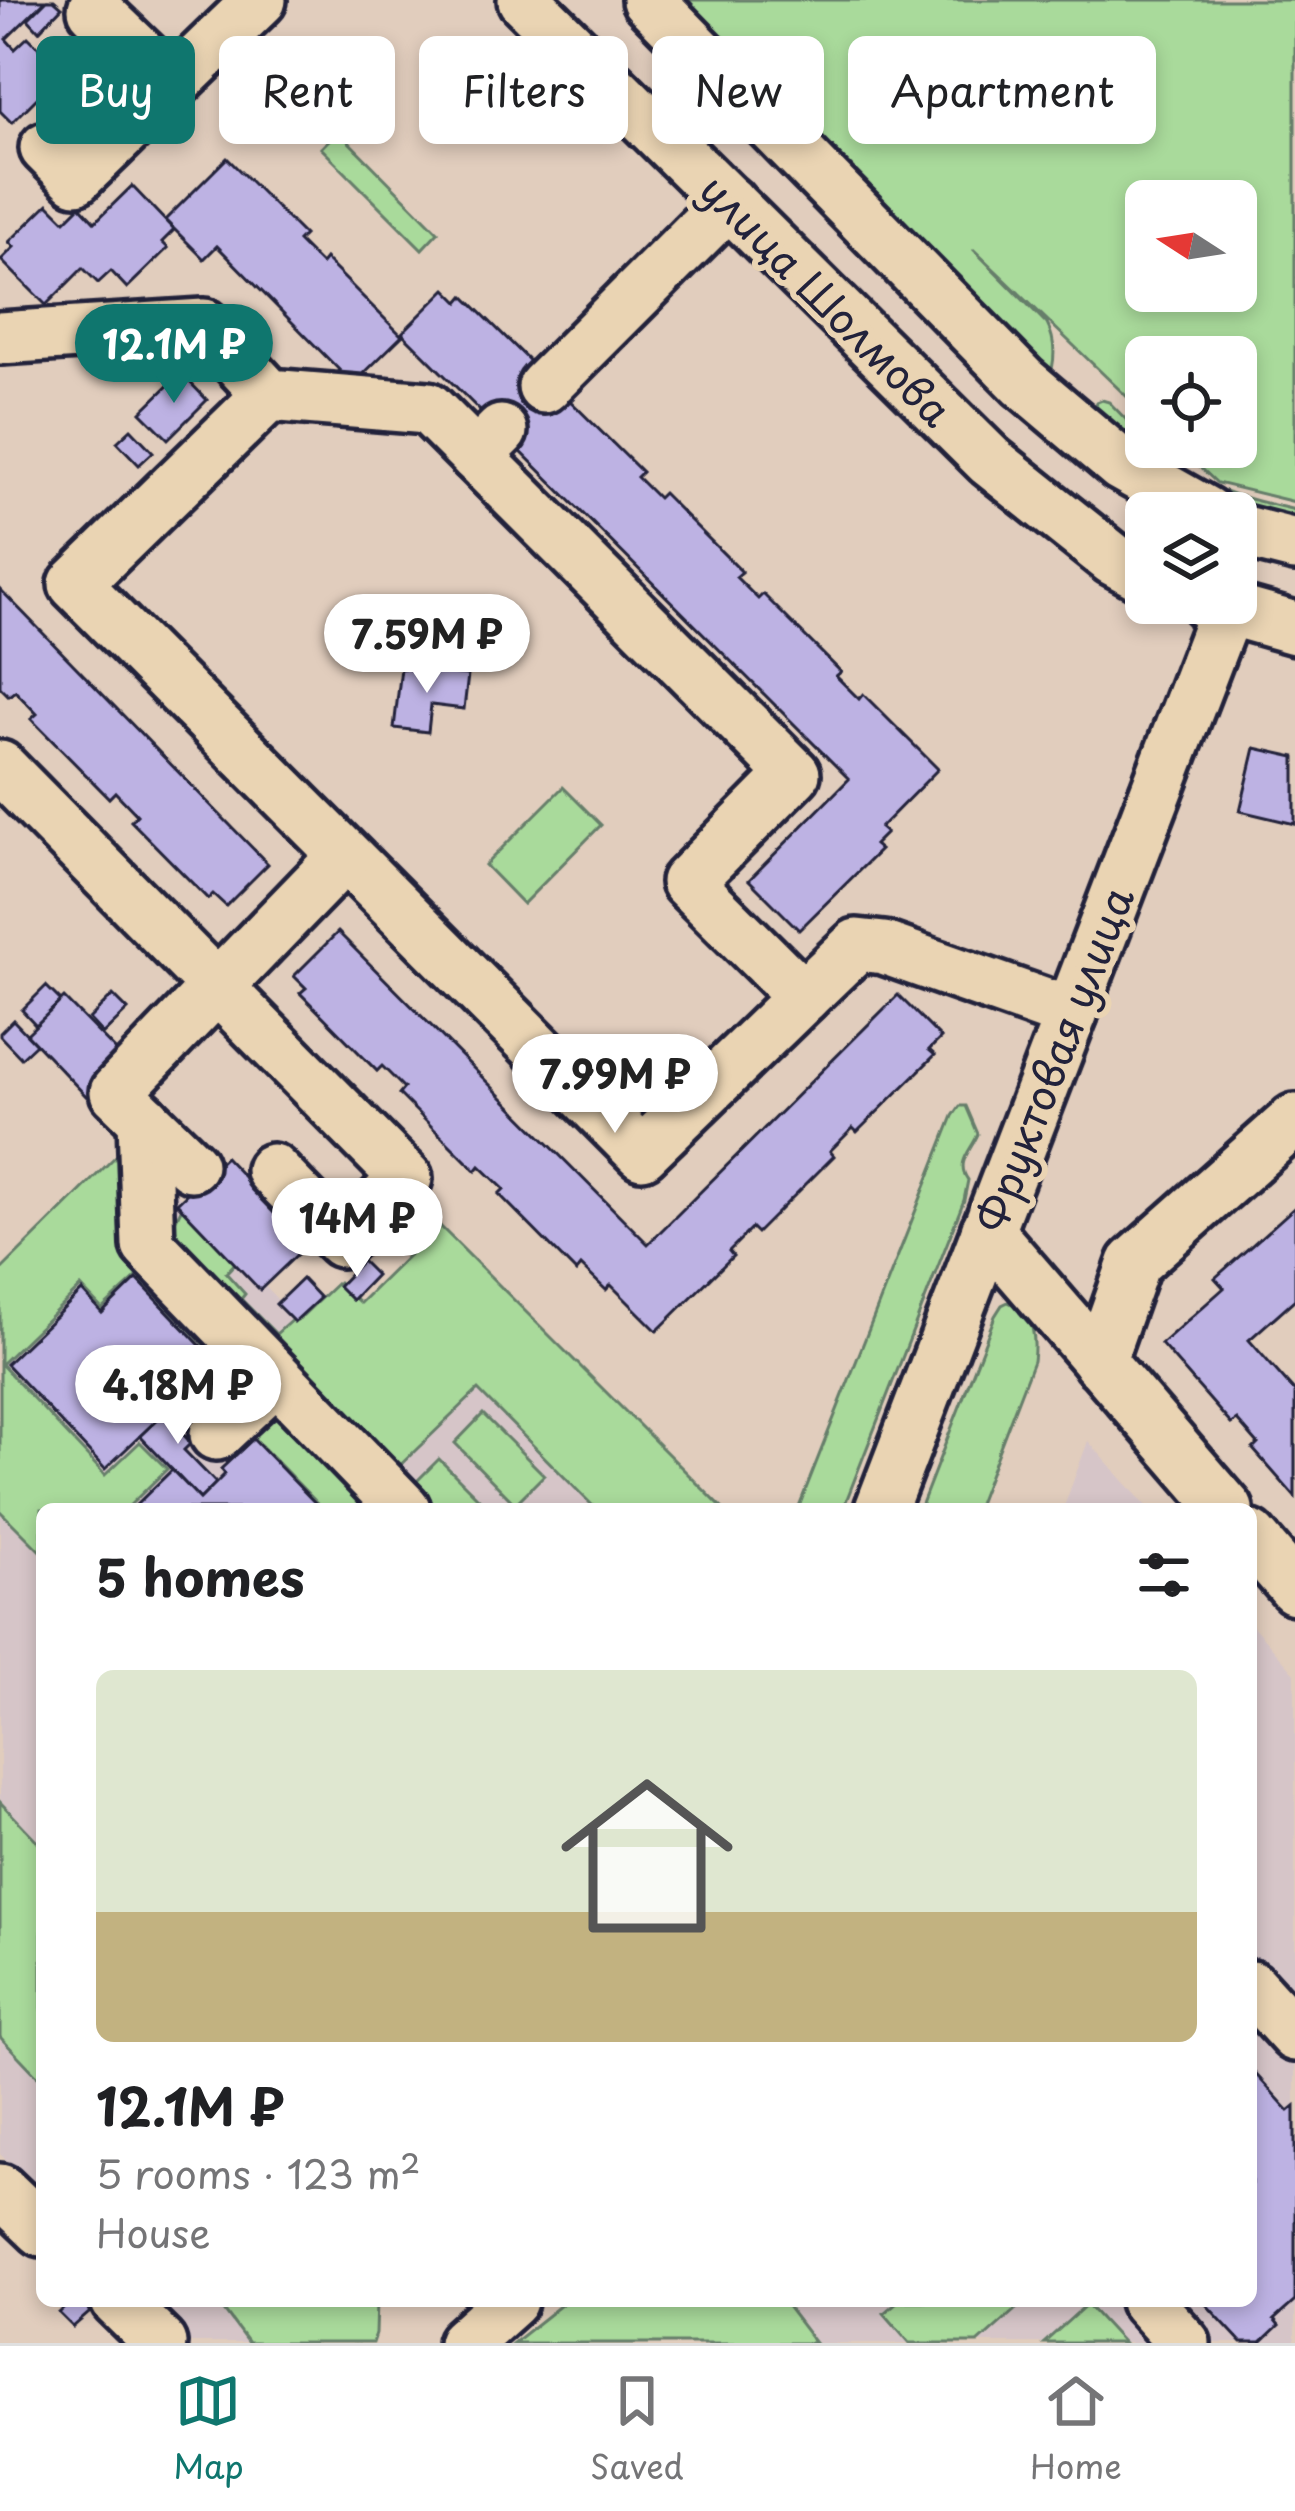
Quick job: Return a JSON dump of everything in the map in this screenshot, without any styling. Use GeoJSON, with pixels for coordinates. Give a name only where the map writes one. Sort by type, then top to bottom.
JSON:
{"type":"FeatureCollection","features":[{"type":"Feature","properties":{"kind":"street"},"geometry":{"type":"LineString","coordinates":[[195,63],[260,0]]}},
{"type":"Feature","properties":{"kind":"street","name":"улица Шолмова"},"geometry":{"type":"LineString","coordinates":[[524,0],[990,461],[1125,566]]}},
{"type":"Feature","properties":{"kind":"street"},"geometry":{"type":"LineString","coordinates":[[648,0],[1023,382],[1121,465],[1169,492]]}},
{"type":"Feature","properties":{"kind":"street"},"geometry":{"type":"LineString","coordinates":[[94,9],[122,36]]}},
{"type":"Feature","properties":{"kind":"street"},"geometry":{"type":"LineString","coordinates":[[46,148],[76,178],[111,144]]}},
{"type":"Feature","properties":{"kind":"street"},"geometry":{"type":"LineString","coordinates":[[544,387],[729,202]]}},
{"type":"Feature","properties":{"kind":"street"},"geometry":{"type":"LineString","coordinates":[[0,338],[204,325],[269,395],[428,409],[488,443],[794,774],[687,882],[803,997]]}},
{"type":"Feature","properties":{"kind":"street"},"geometry":{"type":"LineString","coordinates":[[269,395],[75,584],[642,1154],[857,944],[884,948],[1071,1014]]}},
{"type":"Feature","properties":{"kind":"street"},"geometry":{"type":"LineString","coordinates":[[1257,535],[1295,545]]}},
{"type":"Feature","properties":{"kind":"street"},"geometry":{"type":"LineString","coordinates":[[1257,617],[1295,628]]}},
{"type":"Feature","properties":{"kind":"street","name":"Фруктовая улица"},"geometry":{"type":"LineString","coordinates":[[882,1503],[1071,1014],[1210,624]]}},
{"type":"Feature","properties":{"kind":"street"},"geometry":{"type":"LineString","coordinates":[[0,767],[406,1178],[340,1241],[272,1170]]}},
{"type":"Feature","properties":{"kind":"street"},"geometry":{"type":"LineString","coordinates":[[190,1165],[116,1092],[344,856]]}},
{"type":"Feature","properties":{"kind":"street"},"geometry":{"type":"LineString","coordinates":[[144,1119],[148,1245],[398,1503]]}},
{"type":"Feature","properties":{"kind":"street"},"geometry":{"type":"LineString","coordinates":[[1099,1362],[1134,1263],[1295,1120]]}},
{"type":"Feature","properties":{"kind":"street"},"geometry":{"type":"LineString","coordinates":[[988,1231],[1222,1503]]}},
{"type":"Feature","properties":{"kind":"street"},"geometry":{"type":"LineString","coordinates":[[216,1434],[276,1378]]}},
{"type":"Feature","properties":{"kind":"street"},"geometry":{"type":"LineString","coordinates":[[1257,1543],[1293,1580]]}},
{"type":"Feature","properties":{"kind":"street"},"geometry":{"type":"LineString","coordinates":[[1257,1994],[1295,2035]]}},
{"type":"Feature","properties":{"kind":"street"},"geometry":{"type":"LineString","coordinates":[[0,2190],[36,2224]]}},
{"type":"Feature","properties":{"kind":"street"},"geometry":{"type":"LineString","coordinates":[[123,2307],[160,2343]]}},
{"type":"Feature","properties":{"kind":"street"},"geometry":{"type":"LineString","coordinates":[[464,2343],[504,2307]]}},
{"type":"Feature","properties":{"kind":"street"},"geometry":{"type":"LineString","coordinates":[[1151,2307],[1184,2343]]}},
{"type":"Feature","properties":{"kind":"shaded area"},"geometry":{"type":"Polygon","coordinates":[[[171,1187],[297,1320],[329,1290],[354,1315],[392,1277],[613,1503],[36,1503],[36,2191],[0,2154],[0,1315],[171,1187]]]}},
{"type":"Feature","properties":{"kind":"shaded area"},"geometry":{"type":"Polygon","coordinates":[[[1088,1441],[1144,1503],[1065,1503],[1088,1441]]]}},
{"type":"Feature","properties":{"kind":"shaded area"},"geometry":{"type":"Polygon","coordinates":[[[1257,1631],[1295,1673],[1295,2343],[795,2343],[784,2307],[1257,2307],[1257,1631]]]}},
{"type":"Feature","properties":{"kind":"shaded area"},"geometry":{"type":"Polygon","coordinates":[[[148,2307],[362,2307],[347,2343],[183,2343],[148,2307]]]}},
{"type":"Feature","properties":{"kind":"green space"},"geometry":{"type":"Polygon","coordinates":[[[649,0],[1295,0],[1295,502],[1217,483],[1201,468],[1257,468],[1257,336],[1125,336],[1125,395],[973,249],[1047,324],[1054,352],[1048,380],[800,144],[824,144],[824,36],[687,36],[649,0]]]}},
{"type":"Feature","properties":{"kind":"green space"},"geometry":{"type":"Polygon","coordinates":[[[351,144],[438,232],[422,249],[321,148],[351,144]]]}},
{"type":"Feature","properties":{"kind":"green space"},"geometry":{"type":"Polygon","coordinates":[[[1097,402],[1109,402],[1125,418],[1125,435],[1094,411],[1097,402]]]}},
{"type":"Feature","properties":{"kind":"green space"},"geometry":{"type":"Polygon","coordinates":[[[1166,468],[1183,468],[1228,492],[1197,492],[1166,468]]]}},
{"type":"Feature","properties":{"kind":"green space"},"geometry":{"type":"Polygon","coordinates":[[[1257,500],[1295,510],[1295,538],[1257,528],[1257,500]]]}},
{"type":"Feature","properties":{"kind":"green space"},"geometry":{"type":"Polygon","coordinates":[[[563,787],[601,825],[523,904],[485,865],[563,787]]]}},
{"type":"Feature","properties":{"kind":"green space"},"geometry":{"type":"Polygon","coordinates":[[[960,1106],[966,1106],[978,1134],[964,1162],[968,1180],[964,1200],[845,1503],[800,1503],[960,1106]]]}},
{"type":"Feature","properties":{"kind":"green space"},"geometry":{"type":"Polygon","coordinates":[[[125,1147],[216,1343],[208,1349],[138,1276],[102,1309],[81,1287],[1,1364],[105,1475],[140,1442],[167,1469],[132,1503],[36,1503],[36,1547],[0,1511],[0,1271],[125,1147]]]}},
{"type":"Feature","properties":{"kind":"green space"},"geometry":{"type":"Polygon","coordinates":[[[184,1203],[238,1260],[226,1273],[245,1294],[241,1299],[276,1334],[338,1282],[360,1303],[439,1225],[717,1503],[590,1503],[478,1390],[390,1475],[164,1243],[184,1203]]]}},
{"type":"Feature","properties":{"kind":"green space"},"geometry":{"type":"Polygon","coordinates":[[[1002,1305],[1017,1306],[1028,1318],[1033,1361],[978,1503],[922,1503],[995,1316],[1002,1305]]]}},
{"type":"Feature","properties":{"kind":"green space"},"geometry":{"type":"Polygon","coordinates":[[[275,1407],[385,1503],[317,1503],[248,1432],[275,1407]]]}},
{"type":"Feature","properties":{"kind":"green space"},"geometry":{"type":"Polygon","coordinates":[[[483,1414],[544,1475],[514,1503],[455,1443],[483,1414]]]}},
{"type":"Feature","properties":{"kind":"green space"},"geometry":{"type":"Polygon","coordinates":[[[439,1459],[483,1503],[425,1503],[410,1488],[439,1459]]]}},
{"type":"Feature","properties":{"kind":"green space"},"geometry":{"type":"Polygon","coordinates":[[[0,1802],[36,1840],[36,2075],[0,2037],[0,1802]]]}},
{"type":"Feature","properties":{"kind":"green space"},"geometry":{"type":"Polygon","coordinates":[[[221,2307],[377,2307],[373,2343],[248,2343],[221,2307]]]}},
{"type":"Feature","properties":{"kind":"green space"},"geometry":{"type":"Polygon","coordinates":[[[558,2307],[788,2307],[815,2343],[513,2343],[558,2307]]]}},
{"type":"Feature","properties":{"kind":"green space"},"geometry":{"type":"Polygon","coordinates":[[[891,2307],[1018,2307],[978,2343],[910,2343],[884,2313],[891,2307]]]}},
{"type":"Feature","properties":{"kind":"green space"},"geometry":{"type":"Polygon","coordinates":[[[1084,2307],[1090,2307],[1123,2343],[1044,2343],[1084,2307]]]}},
{"type":"Feature","properties":{"kind":"building"},"geometry":{"type":"Polygon","coordinates":[[[0,0],[46,0],[6,39],[15,49],[28,37],[36,45],[36,99],[12,123],[0,111],[0,0]]]}},
{"type":"Feature","properties":{"kind":"building"},"geometry":{"type":"Polygon","coordinates":[[[47,0],[62,7],[39,31],[28,19],[47,0]]]}},
{"type":"Feature","properties":{"kind":"building"},"geometry":{"type":"Polygon","coordinates":[[[227,158],[304,235],[298,241],[321,264],[325,259],[402,336],[353,384],[217,246],[204,259],[165,220],[227,158]]]}},
{"type":"Feature","properties":{"kind":"building"},"geometry":{"type":"Polygon","coordinates":[[[132,186],[174,230],[162,242],[168,248],[127,288],[111,271],[98,283],[83,268],[46,305],[1,260],[14,247],[9,242],[48,204],[65,221],[80,206],[95,222],[132,186]]]}},
{"type":"Feature","properties":{"kind":"building"},"geometry":{"type":"Polygon","coordinates":[[[446,289],[459,302],[464,296],[642,472],[637,477],[658,498],[663,493],[742,572],[736,577],[758,599],[763,594],[841,672],[836,676],[859,699],[863,694],[938,769],[880,828],[886,833],[874,845],[880,850],[799,930],[749,880],[849,779],[402,333],[446,289]]]}},
{"type":"Feature","properties":{"kind":"building"},"geometry":{"type":"Polygon","coordinates":[[[181,373],[207,400],[168,439],[141,412],[181,373]]]}},
{"type":"Feature","properties":{"kind":"building"},"geometry":{"type":"Polygon","coordinates":[[[131,429],[153,452],[139,465],[117,442],[131,429]]]}},
{"type":"Feature","properties":{"kind":"building"},"geometry":{"type":"Polygon","coordinates":[[[0,589],[268,864],[226,906],[213,894],[208,899],[131,821],[137,815],[115,792],[109,798],[31,719],[37,714],[15,691],[9,696],[0,687],[0,589]]]}},
{"type":"Feature","properties":{"kind":"building"},"geometry":{"type":"Polygon","coordinates":[[[401,668],[468,675],[464,709],[431,705],[428,732],[394,728],[401,668]]]}},
{"type":"Feature","properties":{"kind":"building"},"geometry":{"type":"Polygon","coordinates":[[[1255,748],[1295,757],[1295,824],[1240,811],[1255,748]]]}},
{"type":"Feature","properties":{"kind":"building"},"geometry":{"type":"Polygon","coordinates":[[[338,932],[648,1244],[898,995],[941,1038],[929,1050],[935,1055],[857,1132],[853,1128],[830,1151],[834,1156],[757,1233],[752,1228],[729,1251],[733,1256],[657,1331],[611,1285],[606,1290],[581,1266],[576,1272],[499,1194],[504,1189],[480,1166],[476,1171],[399,1094],[404,1088],[382,1066],[377,1071],[300,993],[306,988],[294,976],[338,932]]]}},
{"type":"Feature","properties":{"kind":"building"},"geometry":{"type":"Polygon","coordinates":[[[46,986],[61,1001],[36,1025],[22,1010],[46,986]]]}},
{"type":"Feature","properties":{"kind":"building"},"geometry":{"type":"Polygon","coordinates":[[[113,995],[128,1010],[103,1034],[89,1019],[113,995]]]}},
{"type":"Feature","properties":{"kind":"building"},"geometry":{"type":"Polygon","coordinates":[[[64,998],[127,1062],[89,1099],[27,1034],[64,998]]]}},
{"type":"Feature","properties":{"kind":"building"},"geometry":{"type":"Polygon","coordinates":[[[13,1020],[36,1044],[21,1058],[0,1036],[13,1020]]]}},
{"type":"Feature","properties":{"kind":"building"},"geometry":{"type":"Polygon","coordinates":[[[225,1157],[308,1244],[260,1290],[177,1203],[225,1157]]]}},
{"type":"Feature","properties":{"kind":"building"},"geometry":{"type":"Polygon","coordinates":[[[1295,1207],[1295,1299],[1249,1340],[1295,1392],[1295,1497],[1253,1449],[1258,1444],[1237,1420],[1231,1424],[1161,1344],[1224,1288],[1215,1278],[1295,1207]]]}},
{"type":"Feature","properties":{"kind":"building"},"geometry":{"type":"Polygon","coordinates":[[[362,1261],[376,1275],[352,1300],[338,1286],[362,1261]]]}},
{"type":"Feature","properties":{"kind":"building"},"geometry":{"type":"Polygon","coordinates":[[[137,1279],[234,1381],[196,1415],[180,1398],[105,1469],[6,1364],[82,1291],[102,1313],[137,1279]]]}},
{"type":"Feature","properties":{"kind":"building"},"geometry":{"type":"Polygon","coordinates":[[[302,1279],[320,1298],[294,1322],[276,1304],[302,1279]]]}},
{"type":"Feature","properties":{"kind":"building"},"geometry":{"type":"Polygon","coordinates":[[[180,1398],[196,1415],[180,1431],[191,1443],[184,1450],[216,1483],[200,1499],[140,1436],[180,1398]]]}},
{"type":"Feature","properties":{"kind":"building"},"geometry":{"type":"Polygon","coordinates":[[[253,1439],[315,1503],[138,1503],[172,1470],[200,1499],[225,1474],[221,1469],[253,1439]]]}},
{"type":"Feature","properties":{"kind":"building"},"geometry":{"type":"Polygon","coordinates":[[[1257,2076],[1289,2111],[1295,2106],[1295,2301],[1274,2320],[1279,2326],[1261,2343],[1242,2343],[1209,2307],[1257,2307],[1257,2076]]]}},
{"type":"Feature","properties":{"kind":"building"},"geometry":{"type":"Polygon","coordinates":[[[66,2307],[86,2307],[90,2312],[73,2327],[59,2313],[66,2307]]]}}]}
